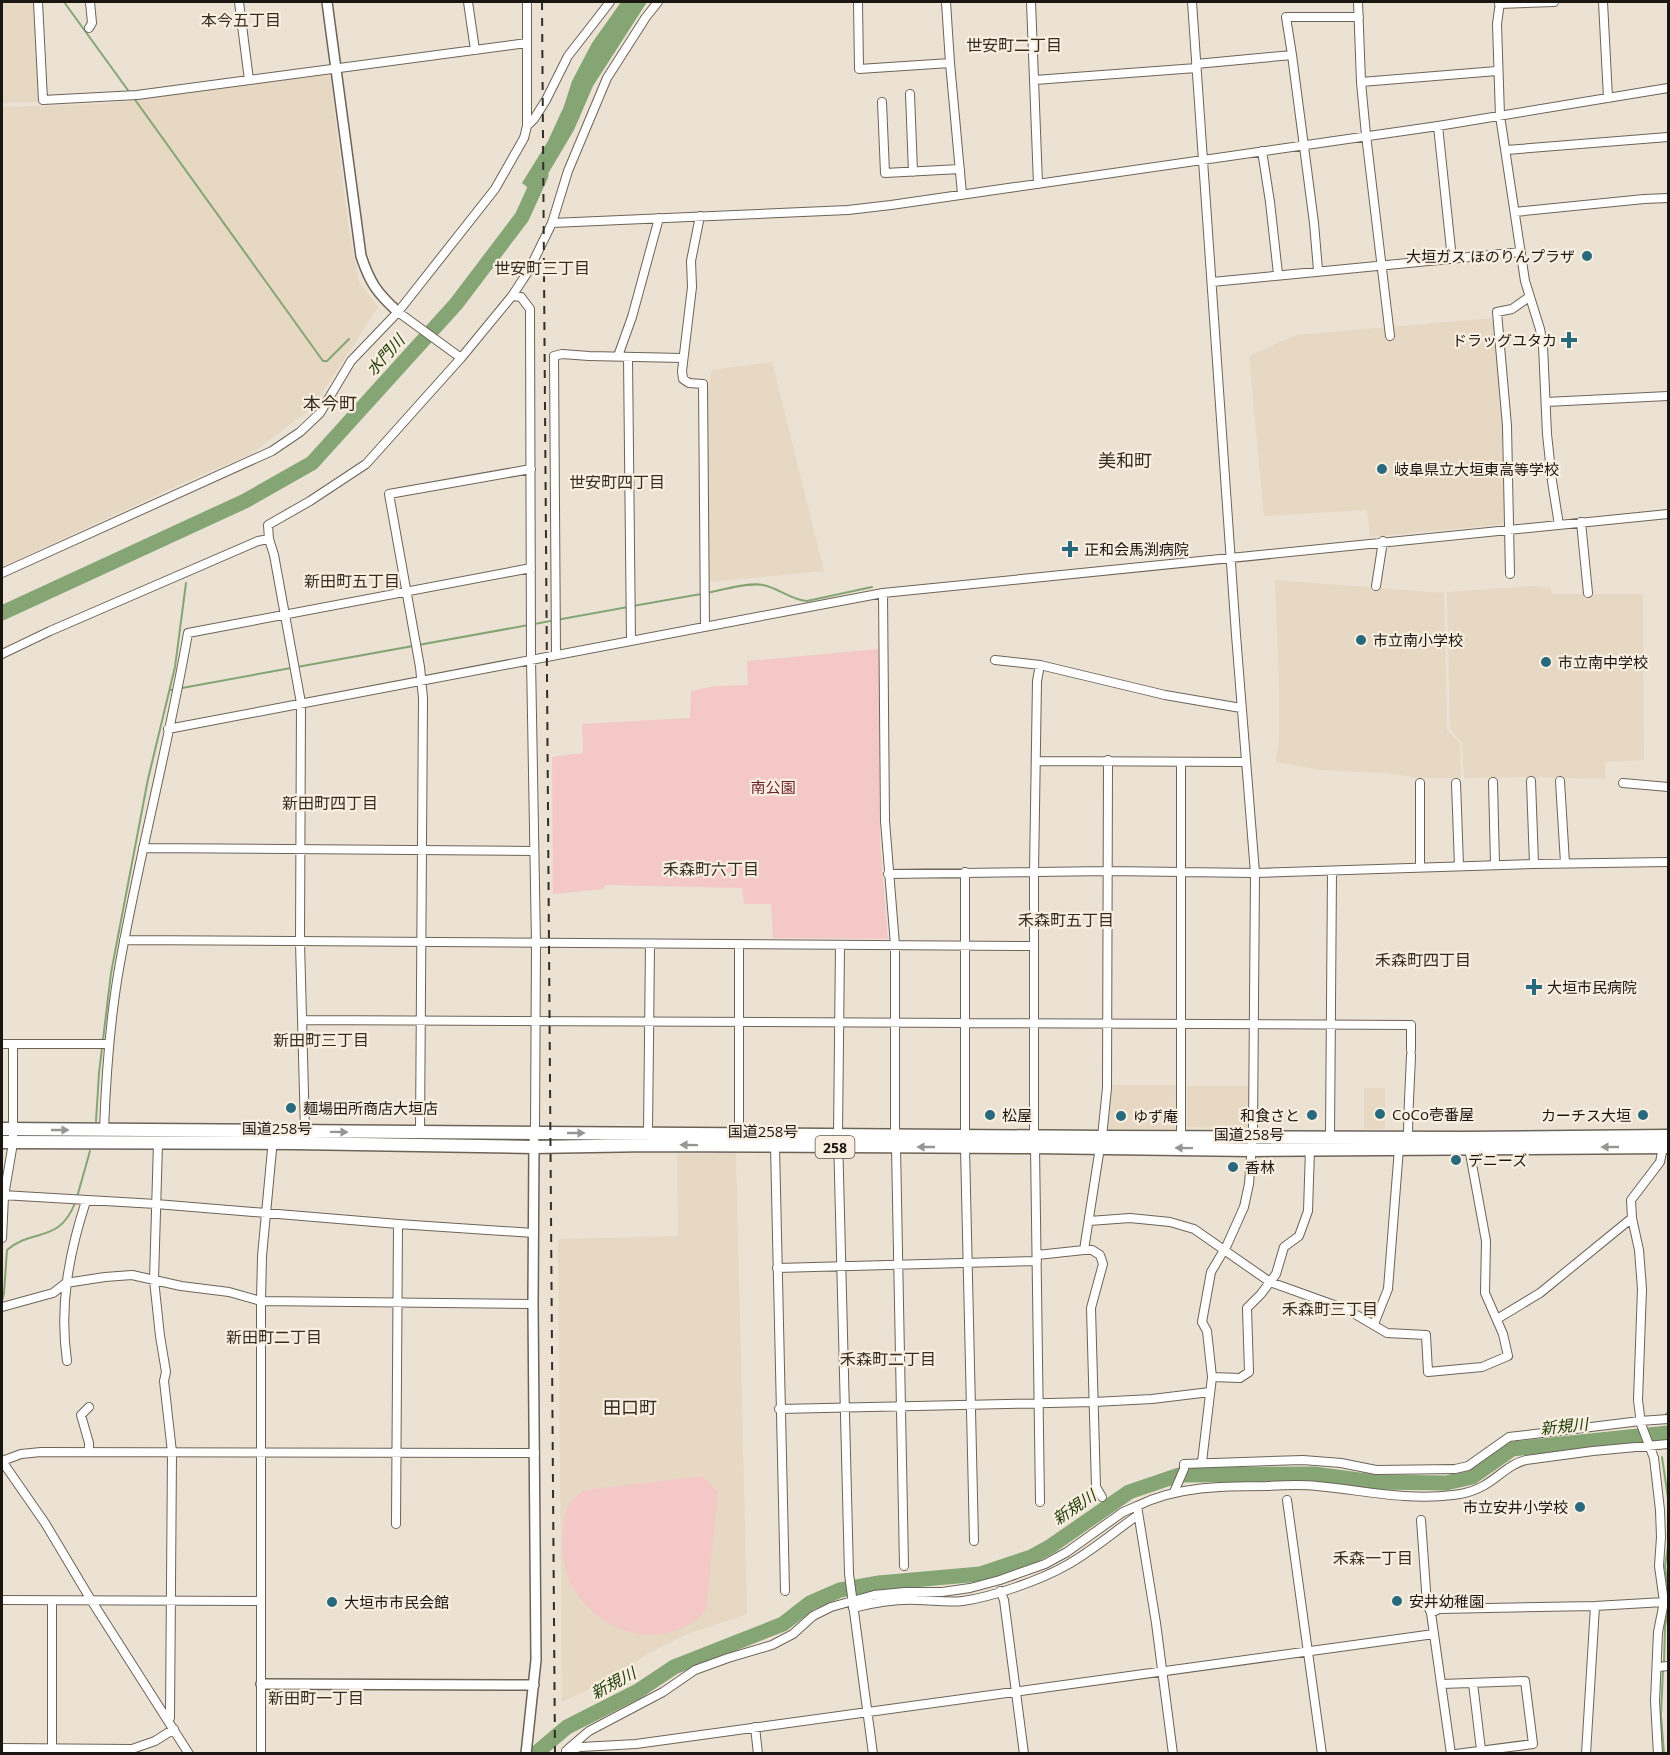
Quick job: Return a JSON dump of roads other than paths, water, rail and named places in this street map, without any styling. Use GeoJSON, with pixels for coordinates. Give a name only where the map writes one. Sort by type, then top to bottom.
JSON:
{"type":"FeatureCollection","features":[{"type":"Feature","properties":{"kind":"highway","name":"国道258号"},"geometry":{"type":"LineString","coordinates":[[7,1130],[104,1130],[533,1147],[775,1146],[839,1141]]}},
{"type":"Feature","properties":{"kind":"highway","name":"国道258号"},"geometry":{"type":"LineString","coordinates":[[7,1143],[158,1143],[273,1138],[305,1131],[739,1134],[839,1141],[1252,1143],[1330,1138],[1408,1138],[1667,1143]]}},
{"type":"Feature","properties":{"kind":"highway","name":"国道258号"},"geometry":{"type":"LineString","coordinates":[[1101,1142],[1181,1137],[1310,1149],[1667,1143]]}},
{"type":"Feature","properties":{"kind":"street"},"geometry":{"type":"LineString","coordinates":[[38,2],[43,100],[137,95],[527,43]]}},
{"type":"Feature","properties":{"kind":"street"},"geometry":{"type":"LineString","coordinates":[[89,28],[92,23],[90,2]]}},
{"type":"Feature","properties":{"kind":"street"},"geometry":{"type":"LineString","coordinates":[[239,2],[249,80]]}},
{"type":"Feature","properties":{"kind":"street"},"geometry":{"type":"LineString","coordinates":[[327,2],[361,256],[367,275],[379,295],[458,357]]}},
{"type":"Feature","properties":{"kind":"street"},"geometry":{"type":"LineString","coordinates":[[468,2],[475,50]]}},
{"type":"Feature","properties":{"kind":"street"},"geometry":{"type":"LineString","coordinates":[[2,573],[272,451],[300,432],[320,413],[351,361],[401,314],[495,189],[524,138],[527,2]]}},
{"type":"Feature","properties":{"kind":"street"},"geometry":{"type":"LineString","coordinates":[[526,126],[534,119],[546,100],[568,56],[610,2]]}},
{"type":"Feature","properties":{"kind":"street"},"geometry":{"type":"LineString","coordinates":[[305,1131],[300,942],[301,703],[268,525],[310,501],[366,464],[512,296],[529,270],[552,223],[572,162],[608,78],[658,2]]}},
{"type":"Feature","properties":{"kind":"street"},"geometry":{"type":"LineString","coordinates":[[858,2],[859,69],[950,63]]}},
{"type":"Feature","properties":{"kind":"street"},"geometry":{"type":"LineString","coordinates":[[946,2],[962,194]]}},
{"type":"Feature","properties":{"kind":"street"},"geometry":{"type":"LineString","coordinates":[[1031,2],[1038,184]]}},
{"type":"Feature","properties":{"kind":"street"},"geometry":{"type":"LineString","coordinates":[[1192,2],[1241,708],[1255,873],[1252,1143],[1245,1201],[1224,1250],[1210,1272],[1202,1322],[1207,1331],[1212,1377],[1202,1462]]}},
{"type":"Feature","properties":{"kind":"street"},"geometry":{"type":"LineString","coordinates":[[1358,2],[1361,82],[1366,135],[1390,336]]}},
{"type":"Feature","properties":{"kind":"street"},"geometry":{"type":"LineString","coordinates":[[1554,2],[1500,3],[1497,24],[1497,71],[1500,116],[1521,252],[1529,297],[1543,346],[1552,481],[1559,525]]}},
{"type":"Feature","properties":{"kind":"street"},"geometry":{"type":"LineString","coordinates":[[1603,2],[1608,98]]}},
{"type":"Feature","properties":{"kind":"street"},"geometry":{"type":"LineString","coordinates":[[1318,270],[1305,144],[1286,17],[1359,17]]}},
{"type":"Feature","properties":{"kind":"street"},"geometry":{"type":"LineString","coordinates":[[1035,80],[1292,55]]}},
{"type":"Feature","properties":{"kind":"street"},"geometry":{"type":"LineString","coordinates":[[1361,82],[1497,71]]}},
{"type":"Feature","properties":{"kind":"street"},"geometry":{"type":"LineString","coordinates":[[552,223],[848,210],[1438,126],[1668,88]]}},
{"type":"Feature","properties":{"kind":"street"},"geometry":{"type":"LineString","coordinates":[[910,94],[913,172]]}},
{"type":"Feature","properties":{"kind":"street"},"geometry":{"type":"LineString","coordinates":[[882,102],[885,173],[960,169]]}},
{"type":"Feature","properties":{"kind":"street"},"geometry":{"type":"LineString","coordinates":[[1438,126],[1452,259]]}},
{"type":"Feature","properties":{"kind":"street"},"geometry":{"type":"LineString","coordinates":[[1506,150],[1668,137]]}},
{"type":"Feature","properties":{"kind":"street"},"geometry":{"type":"LineString","coordinates":[[1262,151],[1278,274]]}},
{"type":"Feature","properties":{"kind":"street"},"geometry":{"type":"LineString","coordinates":[[1515,212],[1668,198]]}},
{"type":"Feature","properties":{"kind":"street"},"geometry":{"type":"LineString","coordinates":[[700,216],[690,261],[692,287],[682,371],[683,379],[689,383],[703,384],[705,627]]}},
{"type":"Feature","properties":{"kind":"street"},"geometry":{"type":"LineString","coordinates":[[618,356],[632,317],[658,218]]}},
{"type":"Feature","properties":{"kind":"street"},"geometry":{"type":"LineString","coordinates":[[1212,282],[1521,252]]}},
{"type":"Feature","properties":{"kind":"street"},"geometry":{"type":"LineString","coordinates":[[512,296],[521,297],[530,309],[531,659],[536,943],[533,1147],[536,1660],[526,1754]]}},
{"type":"Feature","properties":{"kind":"street"},"geometry":{"type":"LineString","coordinates":[[1510,574],[1507,426],[1497,312],[1512,309],[1529,297]]}},
{"type":"Feature","properties":{"kind":"street"},"geometry":{"type":"LineString","coordinates":[[556,655],[554,356],[562,354],[683,358]]}},
{"type":"Feature","properties":{"kind":"street"},"geometry":{"type":"LineString","coordinates":[[628,357],[631,641]]}},
{"type":"Feature","properties":{"kind":"street"},"geometry":{"type":"LineString","coordinates":[[1546,402],[1668,396]]}},
{"type":"Feature","properties":{"kind":"street"},"geometry":{"type":"LineString","coordinates":[[420,1133],[422,681],[389,494],[531,469]]}},
{"type":"Feature","properties":{"kind":"street"},"geometry":{"type":"LineString","coordinates":[[168,729],[884,593],[1668,514]]}},
{"type":"Feature","properties":{"kind":"street"},"geometry":{"type":"LineString","coordinates":[[1581,522],[1588,593]]}},
{"type":"Feature","properties":{"kind":"street"},"geometry":{"type":"LineString","coordinates":[[2,654],[181,574],[258,541],[269,539]]}},
{"type":"Feature","properties":{"kind":"street"},"geometry":{"type":"LineString","coordinates":[[1377,586],[1383,541]]}},
{"type":"Feature","properties":{"kind":"street"},"geometry":{"type":"LineString","coordinates":[[104,1130],[105,1077],[124,940],[188,633],[531,568]]}},
{"type":"Feature","properties":{"kind":"street"},"geometry":{"type":"LineString","coordinates":[[884,593],[883,751],[888,874],[894,916],[895,945],[895,1141],[904,1566]]}},
{"type":"Feature","properties":{"kind":"street"},"geometry":{"type":"LineString","coordinates":[[995,660],[1040,665],[1165,695],[1241,708]]}},
{"type":"Feature","properties":{"kind":"street"},"geometry":{"type":"LineString","coordinates":[[1040,665],[1037,681],[1034,872],[1034,1142],[1040,1502]]}},
{"type":"Feature","properties":{"kind":"street"},"geometry":{"type":"LineString","coordinates":[[1084,1250],[1107,1088],[1108,760]]}},
{"type":"Feature","properties":{"kind":"street"},"geometry":{"type":"LineString","coordinates":[[1036,761],[1245,762]]}},
{"type":"Feature","properties":{"kind":"street"},"geometry":{"type":"LineString","coordinates":[[1181,762],[1181,1137]]}},
{"type":"Feature","properties":{"kind":"street"},"geometry":{"type":"LineString","coordinates":[[1560,781],[1565,863]]}},
{"type":"Feature","properties":{"kind":"street"},"geometry":{"type":"LineString","coordinates":[[1531,782],[1534,864]]}},
{"type":"Feature","properties":{"kind":"street"},"geometry":{"type":"LineString","coordinates":[[1420,783],[1420,867]]}},
{"type":"Feature","properties":{"kind":"street"},"geometry":{"type":"LineString","coordinates":[[1456,783],[1459,866]]}},
{"type":"Feature","properties":{"kind":"street"},"geometry":{"type":"LineString","coordinates":[[1494,783],[1495,865]]}},
{"type":"Feature","properties":{"kind":"street"},"geometry":{"type":"LineString","coordinates":[[1623,783],[1668,787]]}},
{"type":"Feature","properties":{"kind":"street"},"geometry":{"type":"LineString","coordinates":[[143,848],[534,851]]}},
{"type":"Feature","properties":{"kind":"street"},"geometry":{"type":"LineString","coordinates":[[888,874],[1255,873],[1668,861]]}},
{"type":"Feature","properties":{"kind":"street"},"geometry":{"type":"LineString","coordinates":[[1330,1138],[1332,871]]}},
{"type":"Feature","properties":{"kind":"street"},"geometry":{"type":"LineString","coordinates":[[965,872],[965,1141],[974,1541]]}},
{"type":"Feature","properties":{"kind":"street"},"geometry":{"type":"LineString","coordinates":[[124,940],[1034,946]]}},
{"type":"Feature","properties":{"kind":"street"},"geometry":{"type":"LineString","coordinates":[[648,1133],[650,944]]}},
{"type":"Feature","properties":{"kind":"street"},"geometry":{"type":"LineString","coordinates":[[739,945],[739,1134]]}},
{"type":"Feature","properties":{"kind":"street"},"geometry":{"type":"LineString","coordinates":[[840,945],[839,1141],[849,1578],[873,1754]]}},
{"type":"Feature","properties":{"kind":"street"},"geometry":{"type":"LineString","coordinates":[[303,1020],[1411,1025],[1408,1138]]}},
{"type":"Feature","properties":{"kind":"street"},"geometry":{"type":"LineString","coordinates":[[2,1044],[109,1044]]}},
{"type":"Feature","properties":{"kind":"street"},"geometry":{"type":"LineString","coordinates":[[2,1238],[13,1044]]}},
{"type":"Feature","properties":{"kind":"street"},"geometry":{"type":"LineString","coordinates":[[261,1754],[261,1301],[265,1212],[273,1138]]}},
{"type":"Feature","properties":{"kind":"street"},"geometry":{"type":"LineString","coordinates":[[158,1143],[154,1280],[158,1326],[166,1372],[164,1381],[172,1452],[170,1718],[168,1720]]}},
{"type":"Feature","properties":{"kind":"street"},"geometry":{"type":"LineString","coordinates":[[1658,1754],[1655,1701],[1664,1667],[1658,1632],[1664,1602],[1659,1566],[1665,1538],[1658,1480],[1654,1458],[1641,1422],[1637,1383],[1642,1289],[1639,1250],[1632,1218],[1631,1200],[1660,1162],[1667,1143]]}},
{"type":"Feature","properties":{"kind":"street"},"geometry":{"type":"LineString","coordinates":[[775,1146],[779,1409],[785,1591]]}},
{"type":"Feature","properties":{"kind":"street"},"geometry":{"type":"LineString","coordinates":[[1374,1324],[1388,1289],[1399,1148]]}},
{"type":"Feature","properties":{"kind":"street"},"geometry":{"type":"LineString","coordinates":[[1089,1221],[1130,1218],[1170,1221],[1194,1229],[1270,1282],[1321,1299],[1387,1332],[1426,1335],[1428,1372],[1482,1367],[1508,1356],[1503,1334],[1485,1293],[1486,1241],[1469,1148]]}},
{"type":"Feature","properties":{"kind":"street"},"geometry":{"type":"LineString","coordinates":[[1212,1377],[1240,1378],[1248,1372],[1247,1308],[1275,1274],[1284,1247],[1299,1236],[1308,1210],[1310,1149]]}},
{"type":"Feature","properties":{"kind":"street"},"geometry":{"type":"LineString","coordinates":[[3,1196],[156,1204],[534,1233]]}},
{"type":"Feature","properties":{"kind":"street"},"geometry":{"type":"LineString","coordinates":[[67,1361],[63,1313],[66,1283],[74,1237],[86,1201]]}},
{"type":"Feature","properties":{"kind":"street"},"geometry":{"type":"LineString","coordinates":[[1497,1319],[1540,1293],[1632,1218]]}},
{"type":"Feature","properties":{"kind":"street"},"geometry":{"type":"LineString","coordinates":[[396,1524],[398,1224]]}},
{"type":"Feature","properties":{"kind":"street"},"geometry":{"type":"LineString","coordinates":[[777,1268],[967,1263],[1037,1258],[1084,1250],[1092,1250],[1100,1255],[1103,1264],[1092,1308],[1096,1487],[1102,1497]]}},
{"type":"Feature","properties":{"kind":"street"},"geometry":{"type":"LineString","coordinates":[[2,1307],[53,1293],[66,1283],[132,1275],[181,1286],[229,1292],[261,1301],[533,1304]]}},
{"type":"Feature","properties":{"kind":"street"},"geometry":{"type":"LineString","coordinates":[[779,1409],[1094,1402],[1152,1399],[1210,1392]]}},
{"type":"Feature","properties":{"kind":"street"},"geometry":{"type":"LineString","coordinates":[[89,1407],[81,1415],[89,1443],[89,1452]]}},
{"type":"Feature","properties":{"kind":"street"},"geometry":{"type":"LineString","coordinates":[[1174,1491],[1184,1464],[1303,1460],[1341,1463],[1376,1470],[1455,1469],[1468,1466],[1509,1437],[1668,1419]]}},
{"type":"Feature","properties":{"kind":"street"},"geometry":{"type":"LineString","coordinates":[[564,1752],[589,1731],[663,1692],[695,1671],[772,1645],[794,1634],[813,1616],[831,1608],[874,1595],[942,1592],[970,1588],[1011,1576],[1045,1564],[1124,1512],[1174,1491],[1229,1486],[1315,1485],[1371,1494],[1450,1495],[1467,1493],[1484,1486],[1518,1462],[1526,1460],[1648,1444],[1668,1444]]}},
{"type":"Feature","properties":{"kind":"street"},"geometry":{"type":"LineString","coordinates":[[189,1754],[45,1523],[2,1461],[21,1454],[41,1452],[535,1453]]}},
{"type":"Feature","properties":{"kind":"street"},"geometry":{"type":"LineString","coordinates":[[1287,1500],[1322,1754]]}},
{"type":"Feature","properties":{"kind":"street"},"geometry":{"type":"LineString","coordinates":[[1137,1506],[1145,1548],[1173,1754]]}},
{"type":"Feature","properties":{"kind":"street"},"geometry":{"type":"LineString","coordinates":[[852,1602],[878,1603],[916,1600],[947,1603],[966,1601],[1000,1591],[1050,1574],[1068,1565],[1138,1515]]}},
{"type":"Feature","properties":{"kind":"street"},"geometry":{"type":"LineString","coordinates":[[1421,1520],[1427,1604],[1431,1613],[1442,1684],[1450,1754]]}},
{"type":"Feature","properties":{"kind":"street"},"geometry":{"type":"LineString","coordinates":[[1000,1591],[1004,1600],[1024,1754]]}},
{"type":"Feature","properties":{"kind":"street"},"geometry":{"type":"LineString","coordinates":[[2,1600],[261,1601]]}},
{"type":"Feature","properties":{"kind":"street"},"geometry":{"type":"LineString","coordinates":[[52,1600],[52,1751]]}},
{"type":"Feature","properties":{"kind":"street"},"geometry":{"type":"LineString","coordinates":[[1431,1613],[1439,1609],[1595,1606],[1664,1602]]}},
{"type":"Feature","properties":{"kind":"street"},"geometry":{"type":"LineString","coordinates":[[1586,1754],[1595,1606]]}},
{"type":"Feature","properties":{"kind":"street"},"geometry":{"type":"LineString","coordinates":[[564,1752],[581,1747],[612,1750],[754,1727],[1434,1634]]}},
{"type":"Feature","properties":{"kind":"street"},"geometry":{"type":"LineString","coordinates":[[1442,1684],[1525,1681],[1533,1744],[1456,1754]]}},
{"type":"Feature","properties":{"kind":"street"},"geometry":{"type":"LineString","coordinates":[[1473,1683],[1481,1750]]}},
{"type":"Feature","properties":{"kind":"street"},"geometry":{"type":"LineString","coordinates":[[261,1684],[534,1685]]}},
{"type":"Feature","properties":{"kind":"street"},"geometry":{"type":"LineString","coordinates":[[754,1727],[758,1754]]}},
{"type":"Feature","properties":{"kind":"street"},"geometry":{"type":"LineString","coordinates":[[2,1748],[52,1751],[132,1749],[155,1741],[174,1729]]}},
{"type":"Feature","properties":{"kind":"waterway"},"geometry":{"type":"LineString","coordinates":[[64,2],[130,93]]}},
{"type":"Feature","properties":{"kind":"waterway"},"geometry":{"type":"LineString","coordinates":[[133,97],[323,361],[327,361],[349,339]]}},
{"type":"Feature","properties":{"kind":"waterway","name":"水門川"},"geometry":{"type":"LineString","coordinates":[[2,613],[245,501],[312,463],[456,304],[522,217],[541,175]]}},
{"type":"Feature","properties":{"kind":"waterway"},"geometry":{"type":"LineString","coordinates":[[96,1121],[99,1073],[111,973],[148,779],[175,667],[186,583]]}},
{"type":"Feature","properties":{"kind":"waterway"},"geometry":{"type":"LineString","coordinates":[[707,593],[757,584],[807,601],[872,587]]}},
{"type":"Feature","properties":{"kind":"waterway"},"geometry":{"type":"LineString","coordinates":[[633,606],[701,594]]}},
{"type":"Feature","properties":{"kind":"waterway"},"geometry":{"type":"LineString","coordinates":[[297,667],[628,607]]}},
{"type":"Feature","properties":{"kind":"waterway"},"geometry":{"type":"LineString","coordinates":[[171,690],[291,668]]}},
{"type":"Feature","properties":{"kind":"waterway"},"geometry":{"type":"LineString","coordinates":[[77,1197],[90,1151]]}},
{"type":"Feature","properties":{"kind":"waterway"},"geometry":{"type":"LineString","coordinates":[[2,1301],[7,1250],[16,1243],[44,1234],[61,1225],[69,1216],[75,1203]]}},
{"type":"Feature","properties":{"kind":"waterway","name":"新規川"},"geometry":{"type":"LineString","coordinates":[[535,1754],[567,1727],[638,1691],[674,1667],[783,1624],[810,1603],[840,1590],[879,1583],[980,1574],[1031,1557],[1051,1546],[1129,1492],[1179,1475],[1314,1474],[1374,1482],[1446,1483],[1472,1477],[1512,1449],[1668,1433]]}},
{"type":"Feature","properties":{"kind":"waterway"},"geometry":{"type":"LineString","coordinates":[[1662,1457],[1668,1498]]}},
{"type":"Feature","properties":{"kind":"waterway"},"geometry":{"type":"LineString","coordinates":[[1668,1547],[1665,1566],[1668,1589]]}},
{"type":"Feature","properties":{"kind":"waterway"},"geometry":{"type":"LineString","coordinates":[[1664,1663],[1665,1626],[1668,1612]]}},
{"type":"Feature","properties":{"kind":"waterway"},"geometry":{"type":"LineString","coordinates":[[1663,1669],[1661,1715],[1664,1754]]}},
{"type":"Feature","properties":{"kind":"railway"},"geometry":{"type":"LineString","coordinates":[[542,2],[555,1754]]}},
{"type":"Feature","properties":{"kind":"place","name":"大垣ガス ほのりんプラザ"},"geometry":{"type":"Point","coordinates":[1587,256]}},
{"type":"Feature","properties":{"kind":"place","name":"ドラッグユタカ"},"geometry":{"type":"Point","coordinates":[1569,340]}},
{"type":"Feature","properties":{"kind":"place","name":"岐阜県立大垣東高等学校"},"geometry":{"type":"Point","coordinates":[1382,469]}},
{"type":"Feature","properties":{"kind":"place","name":"正和会馬渕病院"},"geometry":{"type":"Point","coordinates":[1070,549]}},
{"type":"Feature","properties":{"kind":"place","name":"市立南小学校"},"geometry":{"type":"Point","coordinates":[1361,640]}},
{"type":"Feature","properties":{"kind":"place","name":"市立南中学校"},"geometry":{"type":"Point","coordinates":[1546,662]}},
{"type":"Feature","properties":{"kind":"place","name":"大垣市民病院"},"geometry":{"type":"Point","coordinates":[1534,987]}},
{"type":"Feature","properties":{"kind":"place","name":"麺場田所商店大垣店"},"geometry":{"type":"Point","coordinates":[291,1108]}},
{"type":"Feature","properties":{"kind":"place","name":"CoCo壱番屋"},"geometry":{"type":"Point","coordinates":[1380,1114]}},
{"type":"Feature","properties":{"kind":"place","name":"松屋"},"geometry":{"type":"Point","coordinates":[990,1115]}},
{"type":"Feature","properties":{"kind":"place","name":"和食さと"},"geometry":{"type":"Point","coordinates":[1312,1115]}},
{"type":"Feature","properties":{"kind":"place","name":"カーチス大垣"},"geometry":{"type":"Point","coordinates":[1643,1115]}},
{"type":"Feature","properties":{"kind":"place","name":"ゆず庵"},"geometry":{"type":"Point","coordinates":[1121,1116]}},
{"type":"Feature","properties":{"kind":"place","name":"デニーズ"},"geometry":{"type":"Point","coordinates":[1456,1160]}},
{"type":"Feature","properties":{"kind":"place","name":"香林"},"geometry":{"type":"Point","coordinates":[1233,1167]}},
{"type":"Feature","properties":{"kind":"place","name":"市立安井小学校"},"geometry":{"type":"Point","coordinates":[1580,1507]}},
{"type":"Feature","properties":{"kind":"place","name":"安井幼稚園"},"geometry":{"type":"Point","coordinates":[1397,1601]}},
{"type":"Feature","properties":{"kind":"place","name":"大垣市市民会館"},"geometry":{"type":"Point","coordinates":[332,1602]}},
{"type":"Feature","properties":{"kind":"district","name":"本今五丁目"},"geometry":{"type":"Point","coordinates":[241,20]}},
{"type":"Feature","properties":{"kind":"district","name":"世安町二丁目"},"geometry":{"type":"Point","coordinates":[1014,45]}},
{"type":"Feature","properties":{"kind":"district","name":"世安町三丁目"},"geometry":{"type":"Point","coordinates":[542,268]}},
{"type":"Feature","properties":{"kind":"district","name":"本今町"},"geometry":{"type":"Point","coordinates":[330,403]}},
{"type":"Feature","properties":{"kind":"district","name":"美和町"},"geometry":{"type":"Point","coordinates":[1125,460]}},
{"type":"Feature","properties":{"kind":"district","name":"世安町四丁目"},"geometry":{"type":"Point","coordinates":[617,482]}},
{"type":"Feature","properties":{"kind":"district","name":"新田町五丁目"},"geometry":{"type":"Point","coordinates":[352,581]}},
{"type":"Feature","properties":{"kind":"district","name":"新田町四丁目"},"geometry":{"type":"Point","coordinates":[330,803]}},
{"type":"Feature","properties":{"kind":"district","name":"禾森町六丁目"},"geometry":{"type":"Point","coordinates":[711,869]}},
{"type":"Feature","properties":{"kind":"district","name":"禾森町五丁目"},"geometry":{"type":"Point","coordinates":[1066,920]}},
{"type":"Feature","properties":{"kind":"district","name":"禾森町四丁目"},"geometry":{"type":"Point","coordinates":[1423,960]}},
{"type":"Feature","properties":{"kind":"district","name":"新田町三丁目"},"geometry":{"type":"Point","coordinates":[321,1040]}},
{"type":"Feature","properties":{"kind":"district","name":"禾森町三丁目"},"geometry":{"type":"Point","coordinates":[1330,1309]}},
{"type":"Feature","properties":{"kind":"district","name":"新田町二丁目"},"geometry":{"type":"Point","coordinates":[274,1337]}},
{"type":"Feature","properties":{"kind":"district","name":"禾森町二丁目"},"geometry":{"type":"Point","coordinates":[888,1359]}},
{"type":"Feature","properties":{"kind":"district","name":"田口町"},"geometry":{"type":"Point","coordinates":[630,1407]}},
{"type":"Feature","properties":{"kind":"district","name":"禾森一丁目"},"geometry":{"type":"Point","coordinates":[1373,1558]}},
{"type":"Feature","properties":{"kind":"district","name":"新田町一丁目"},"geometry":{"type":"Point","coordinates":[316,1698]}},
{"type":"Feature","properties":{"kind":"park label","name":"南公園"},"geometry":{"type":"Point","coordinates":[773,787]}}]}
